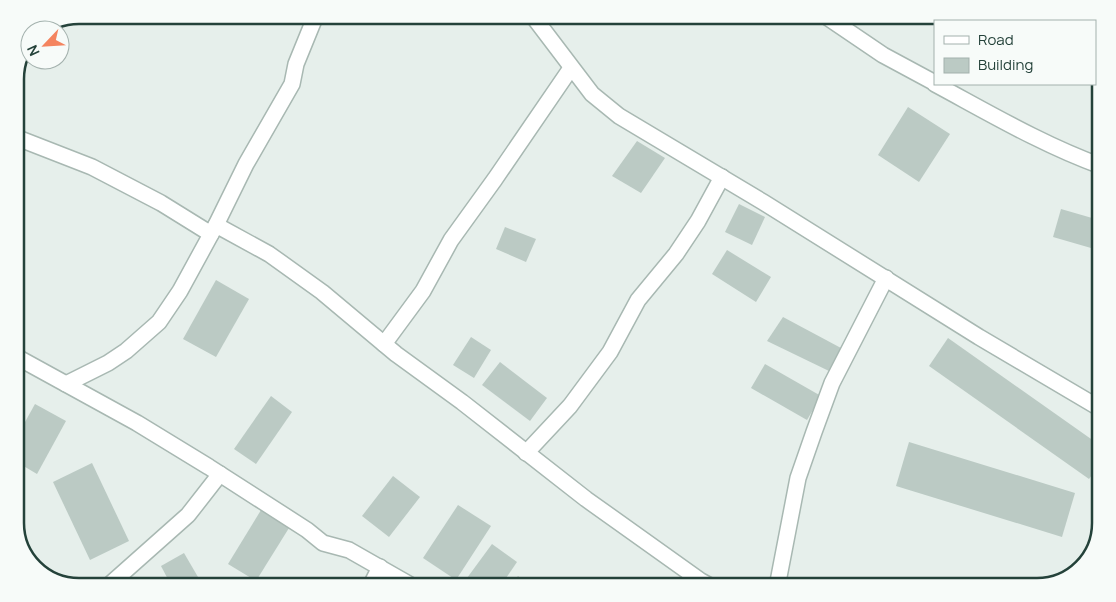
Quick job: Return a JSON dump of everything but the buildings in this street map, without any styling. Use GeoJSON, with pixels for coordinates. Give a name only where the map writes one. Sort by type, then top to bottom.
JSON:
{"type":"FeatureCollection","features":[{"type":"Feature","properties":{"kind":"street"},"geometry":{"type":"LineString","coordinates":[[66,384],[126,352],[159,322],[180,291],[246,164],[292,84],[296,64],[312,24]]}},
{"type":"Feature","properties":{"kind":"street"},"geometry":{"type":"LineString","coordinates":[[539,24],[592,94],[620,116],[1092,404]]}},
{"type":"Feature","properties":{"kind":"street"},"geometry":{"type":"LineString","coordinates":[[837,24],[883,55],[934,83]]}},
{"type":"Feature","properties":{"kind":"street"},"geometry":{"type":"LineString","coordinates":[[384,344],[423,291],[451,240],[571,68]]}},
{"type":"Feature","properties":{"kind":"street"},"geometry":{"type":"LineString","coordinates":[[937,85],[1078,158],[1092,163]]}},
{"type":"Feature","properties":{"kind":"street"},"geometry":{"type":"LineString","coordinates":[[24,141],[92,167],[213,230],[269,254],[322,292],[384,344],[462,402],[586,500],[697,578]]}},
{"type":"Feature","properties":{"kind":"street"},"geometry":{"type":"LineString","coordinates":[[526,453],[570,406],[610,352],[638,300],[676,254],[698,221],[722,177]]}},
{"type":"Feature","properties":{"kind":"street"},"geometry":{"type":"LineString","coordinates":[[779,578],[798,478],[814,432],[832,383],[886,278]]}},
{"type":"Feature","properties":{"kind":"street"},"geometry":{"type":"LineString","coordinates":[[24,361],[137,423],[307,530],[323,543],[349,550],[399,578]]}},
{"type":"Feature","properties":{"kind":"street"},"geometry":{"type":"LineString","coordinates":[[117,578],[188,515],[220,474]]}},
{"type":"Feature","properties":{"kind":"street"},"geometry":{"type":"LineString","coordinates":[[374,578],[380,567]]}}]}
